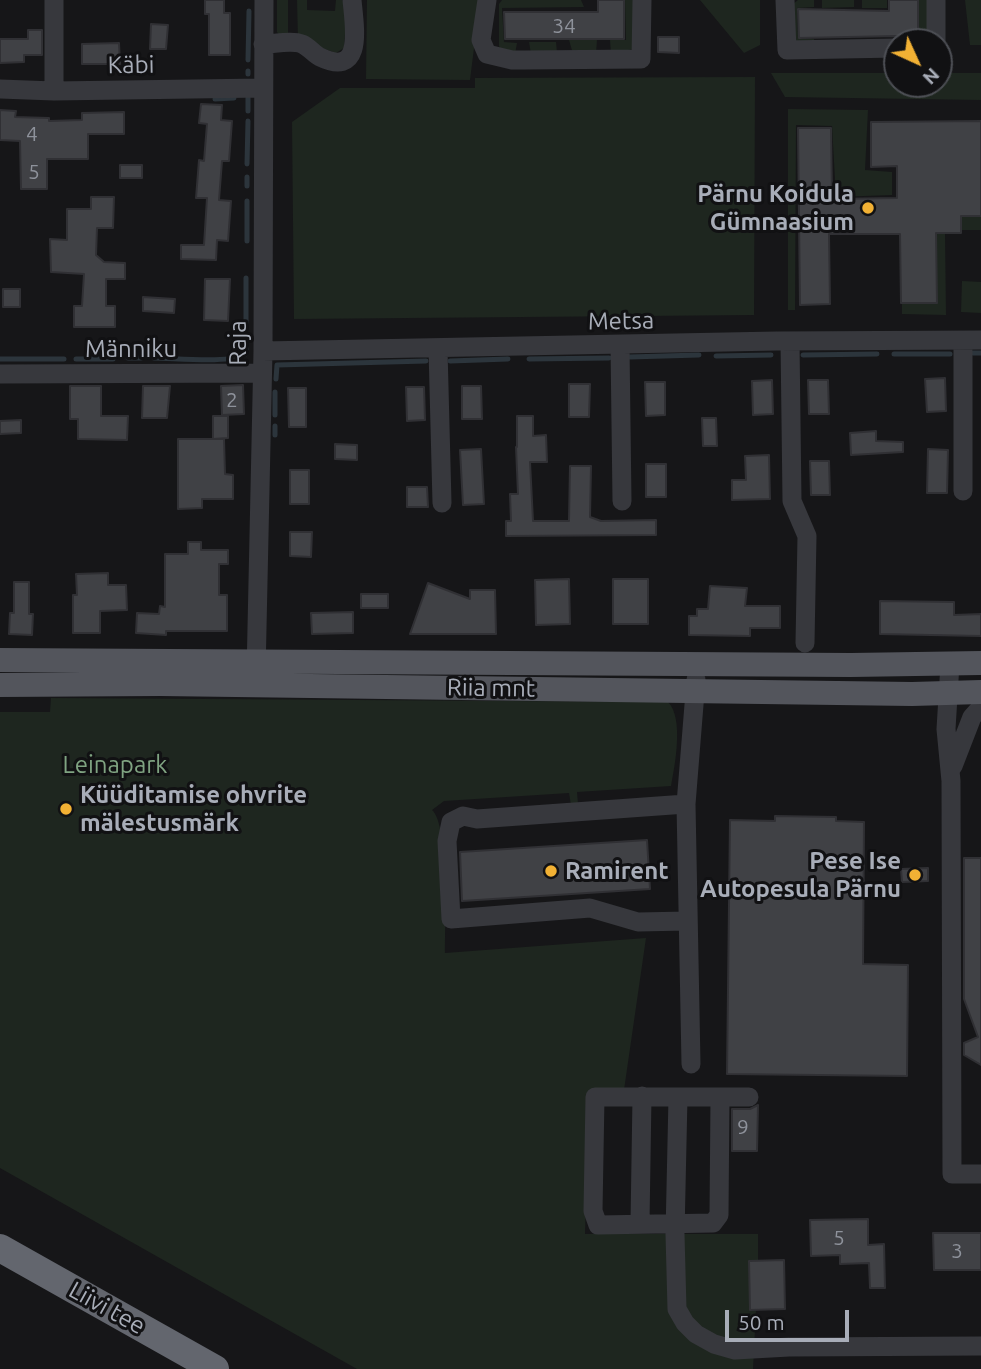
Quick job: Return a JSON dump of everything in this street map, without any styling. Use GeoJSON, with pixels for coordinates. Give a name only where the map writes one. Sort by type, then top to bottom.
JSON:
{"type":"FeatureCollection","features":[{"type":"Feature","properties":{"kind":"highway","name":"Liivi tee"},"geometry":{"type":"LineString","coordinates":[[0,1248],[215,1369]]}},
{"type":"Feature","properties":{"kind":"main road","name":"Riia mnt"},"geometry":{"type":"LineString","coordinates":[[0,660],[695,690],[981,692]]}},
{"type":"Feature","properties":{"kind":"main road","name":"Riia mnt"},"geometry":{"type":"LineString","coordinates":[[0,685],[256,673],[697,663],[981,663]]}},
{"type":"Feature","properties":{"kind":"street"},"geometry":{"type":"LineString","coordinates":[[54,0],[54,91]]}},
{"type":"Feature","properties":{"kind":"street","name":"Raja"},"geometry":{"type":"LineString","coordinates":[[256,673],[263,351],[264,0]]}},
{"type":"Feature","properties":{"kind":"street"},"geometry":{"type":"LineString","coordinates":[[263,44],[301,43],[321,58],[335,62],[348,59],[355,45],[352,0]]}},
{"type":"Feature","properties":{"kind":"street"},"geometry":{"type":"LineString","coordinates":[[487,0],[481,40],[487,54],[512,60],[641,59],[642,0]]}},
{"type":"Feature","properties":{"kind":"street"},"geometry":{"type":"LineString","coordinates":[[785,0],[787,50],[883,48]]}},
{"type":"Feature","properties":{"kind":"street"},"geometry":{"type":"LineString","coordinates":[[936,0],[936,28]]}},
{"type":"Feature","properties":{"kind":"street","name":"Käbi"},"geometry":{"type":"LineString","coordinates":[[0,89],[54,91],[262,88]]}},
{"type":"Feature","properties":{"kind":"street"},"geometry":{"type":"LineString","coordinates":[[790,341],[792,501],[807,537],[806,643]]}},
{"type":"Feature","properties":{"kind":"street","name":"Metsa"},"geometry":{"type":"LineString","coordinates":[[263,351],[790,341],[972,341]]}},
{"type":"Feature","properties":{"kind":"street"},"geometry":{"type":"LineString","coordinates":[[963,491],[972,341]]}},
{"type":"Feature","properties":{"kind":"street"},"geometry":{"type":"LineString","coordinates":[[620,346],[622,501]]}},
{"type":"Feature","properties":{"kind":"street"},"geometry":{"type":"LineString","coordinates":[[438,349],[442,503]]}},
{"type":"Feature","properties":{"kind":"street","name":"Männiku"},"geometry":{"type":"LineString","coordinates":[[0,374],[262,373]]}},
{"type":"Feature","properties":{"kind":"street"},"geometry":{"type":"LineString","coordinates":[[691,1063],[686,804],[697,663]]}},
{"type":"Feature","properties":{"kind":"street"},"geometry":{"type":"LineString","coordinates":[[950,664],[946,729],[950,781],[952,1174],[981,1174]]}},
{"type":"Feature","properties":{"kind":"street"},"geometry":{"type":"LineString","coordinates":[[950,781],[963,736],[972,717],[981,707]]}},
{"type":"Feature","properties":{"kind":"street"},"geometry":{"type":"LineString","coordinates":[[686,804],[477,819],[463,816],[451,822],[447,841],[451,919],[590,908],[638,922],[687,921]]}},
{"type":"Feature","properties":{"kind":"street"},"geometry":{"type":"LineString","coordinates":[[640,1223],[642,1096]]}},
{"type":"Feature","properties":{"kind":"street"},"geometry":{"type":"LineString","coordinates":[[720,1097],[719,1215],[713,1223],[675,1228],[640,1223],[598,1225],[593,1211],[595,1097],[642,1096],[749,1097]]}},
{"type":"Feature","properties":{"kind":"street"},"geometry":{"type":"LineString","coordinates":[[678,1097],[675,1228],[677,1309],[691,1329],[714,1344],[735,1350],[789,1347],[981,1346]]}},
{"type":"Feature","properties":{"kind":"green space"},"geometry":{"type":"Polygon","coordinates":[[[277,0],[288,0],[288,38],[282,38],[277,32],[277,0]]]}},
{"type":"Feature","properties":{"kind":"green space"},"geometry":{"type":"Polygon","coordinates":[[[297,0],[307,0],[307,10],[335,11],[336,0],[342,0],[347,7],[344,48],[336,53],[298,40],[297,0]]]}},
{"type":"Feature","properties":{"kind":"green space"},"geometry":{"type":"Polygon","coordinates":[[[367,0],[480,0],[470,80],[366,79],[367,0]]]}},
{"type":"Feature","properties":{"kind":"green space"},"geometry":{"type":"Polygon","coordinates":[[[502,0],[581,0],[584,7],[502,8],[504,42],[517,43],[515,54],[501,51],[499,46],[499,4],[502,0]]]}},
{"type":"Feature","properties":{"kind":"green space"},"geometry":{"type":"Polygon","coordinates":[[[625,0],[636,0],[633,49],[611,54],[610,40],[626,40],[625,0]]]}},
{"type":"Feature","properties":{"kind":"green space"},"geometry":{"type":"Polygon","coordinates":[[[700,0],[760,0],[760,45],[744,53],[700,0]]]}},
{"type":"Feature","properties":{"kind":"green space"},"geometry":{"type":"Polygon","coordinates":[[[798,0],[814,0],[814,7],[797,8],[798,38],[814,39],[814,44],[793,44],[793,4],[798,0]]]}},
{"type":"Feature","properties":{"kind":"green space"},"geometry":{"type":"Polygon","coordinates":[[[822,0],[854,0],[854,7],[822,8],[822,0]]]}},
{"type":"Feature","properties":{"kind":"green space"},"geometry":{"type":"Polygon","coordinates":[[[862,0],[887,0],[887,8],[862,8],[862,0]]]}},
{"type":"Feature","properties":{"kind":"green space"},"geometry":{"type":"Polygon","coordinates":[[[919,0],[929,0],[929,28],[919,28],[919,0]]]}},
{"type":"Feature","properties":{"kind":"green space"},"geometry":{"type":"Polygon","coordinates":[[[965,0],[981,0],[981,45],[970,45],[965,0]]]}},
{"type":"Feature","properties":{"kind":"green space"},"geometry":{"type":"Polygon","coordinates":[[[569,40],[597,40],[596,54],[573,54],[569,40]]]}},
{"type":"Feature","properties":{"kind":"green space"},"geometry":{"type":"Polygon","coordinates":[[[529,42],[556,42],[557,53],[531,54],[529,42]]]}},
{"type":"Feature","properties":{"kind":"green space"},"geometry":{"type":"Polygon","coordinates":[[[771,73],[883,73],[883,98],[953,98],[953,73],[981,73],[981,100],[785,97],[771,73]]]}},
{"type":"Feature","properties":{"kind":"green space"},"geometry":{"type":"Polygon","coordinates":[[[755,77],[754,315],[294,319],[292,122],[340,88],[475,88],[475,78],[755,77]]]}},
{"type":"Feature","properties":{"kind":"green space"},"geometry":{"type":"Polygon","coordinates":[[[788,109],[868,110],[865,170],[892,172],[892,195],[836,197],[832,126],[796,125],[795,310],[788,310],[788,109]]]}},
{"type":"Feature","properties":{"kind":"green space"},"geometry":{"type":"Polygon","coordinates":[[[962,217],[981,217],[981,230],[962,230],[962,217]]]}},
{"type":"Feature","properties":{"kind":"green space"},"geometry":{"type":"Polygon","coordinates":[[[937,220],[942,221],[945,234],[946,315],[902,314],[902,304],[937,303],[937,220]]]}},
{"type":"Feature","properties":{"kind":"green space"},"geometry":{"type":"Polygon","coordinates":[[[962,281],[981,282],[981,313],[961,312],[962,281]]]}},
{"type":"Feature","properties":{"kind":"green space","name":"Leinapark"},"geometry":{"type":"Polygon","coordinates":[[[51,698],[668,702],[673,709],[677,730],[671,786],[577,792],[578,804],[571,805],[569,793],[444,801],[432,810],[437,819],[444,855],[445,953],[646,938],[624,1090],[589,1091],[585,1234],[758,1234],[758,1260],[749,1261],[756,1310],[753,1369],[357,1369],[0,1168],[0,712],[50,712],[51,698]]]}},
{"type":"Feature","properties":{"kind":"building"},"geometry":{"type":"Polygon","coordinates":[[[205,0],[224,0],[224,13],[230,13],[230,55],[209,55],[209,14],[205,14],[205,0]]]}},
{"type":"Feature","properties":{"kind":"building"},"geometry":{"type":"Polygon","coordinates":[[[598,0],[624,0],[624,39],[505,39],[504,12],[598,12],[598,0]]]}},
{"type":"Feature","properties":{"kind":"building"},"geometry":{"type":"Polygon","coordinates":[[[889,0],[918,0],[918,28],[883,28],[883,36],[799,38],[798,9],[889,11],[889,0]]]}},
{"type":"Feature","properties":{"kind":"building"},"geometry":{"type":"Polygon","coordinates":[[[151,24],[168,25],[166,49],[150,49],[151,24]]]}},
{"type":"Feature","properties":{"kind":"building"},"geometry":{"type":"Polygon","coordinates":[[[28,30],[42,30],[42,55],[24,55],[24,62],[0,63],[0,39],[28,39],[28,30]]]}},
{"type":"Feature","properties":{"kind":"building"},"geometry":{"type":"Polygon","coordinates":[[[658,37],[679,37],[679,53],[658,52],[658,37]]]}},
{"type":"Feature","properties":{"kind":"building"},"geometry":{"type":"Polygon","coordinates":[[[119,43],[120,64],[82,64],[82,44],[119,43]]]}},
{"type":"Feature","properties":{"kind":"building"},"geometry":{"type":"Polygon","coordinates":[[[201,104],[222,105],[221,120],[232,121],[229,161],[222,161],[219,200],[231,201],[228,241],[217,240],[216,260],[181,259],[181,245],[204,245],[207,198],[196,198],[199,160],[204,161],[207,124],[199,123],[201,104]]]}},
{"type":"Feature","properties":{"kind":"building"},"geometry":{"type":"Polygon","coordinates":[[[0,110],[16,111],[15,117],[49,118],[49,121],[82,120],[82,113],[124,112],[124,134],[88,134],[88,159],[47,159],[47,189],[21,189],[20,141],[0,140],[0,110]]]}},
{"type":"Feature","properties":{"kind":"building"},"geometry":{"type":"Polygon","coordinates":[[[981,121],[981,216],[961,216],[961,233],[936,233],[937,303],[901,303],[900,234],[829,234],[830,304],[800,305],[798,128],[831,128],[832,199],[897,198],[897,166],[871,167],[871,122],[981,121]]]}},
{"type":"Feature","properties":{"kind":"building"},"geometry":{"type":"Polygon","coordinates":[[[120,165],[142,165],[142,178],[120,178],[120,165]]]}},
{"type":"Feature","properties":{"kind":"building"},"geometry":{"type":"Polygon","coordinates":[[[91,197],[114,197],[113,228],[97,228],[96,255],[104,262],[125,263],[125,279],[106,279],[106,306],[115,306],[115,327],[74,327],[74,306],[82,306],[84,274],[51,272],[50,239],[67,240],[67,209],[91,209],[91,197]]]}},
{"type":"Feature","properties":{"kind":"building"},"geometry":{"type":"Polygon","coordinates":[[[205,279],[230,279],[228,321],[204,320],[205,279]]]}},
{"type":"Feature","properties":{"kind":"building"},"geometry":{"type":"Polygon","coordinates":[[[3,289],[20,289],[20,307],[3,307],[3,289]]]}},
{"type":"Feature","properties":{"kind":"building"},"geometry":{"type":"Polygon","coordinates":[[[143,297],[175,299],[174,313],[143,311],[143,297]]]}},
{"type":"Feature","properties":{"kind":"building"},"geometry":{"type":"Polygon","coordinates":[[[945,378],[946,411],[927,412],[925,379],[945,378]]]}},
{"type":"Feature","properties":{"kind":"building"},"geometry":{"type":"Polygon","coordinates":[[[772,380],[773,414],[753,415],[752,381],[772,380]]]}},
{"type":"Feature","properties":{"kind":"building"},"geometry":{"type":"Polygon","coordinates":[[[808,380],[828,380],[829,414],[809,414],[808,380]]]}},
{"type":"Feature","properties":{"kind":"building"},"geometry":{"type":"Polygon","coordinates":[[[645,382],[665,382],[665,415],[646,416],[645,382]]]}},
{"type":"Feature","properties":{"kind":"building"},"geometry":{"type":"Polygon","coordinates":[[[569,384],[590,384],[589,417],[569,417],[569,384]]]}},
{"type":"Feature","properties":{"kind":"building"},"geometry":{"type":"Polygon","coordinates":[[[243,385],[244,414],[222,415],[221,386],[243,385]]]}},
{"type":"Feature","properties":{"kind":"building"},"geometry":{"type":"Polygon","coordinates":[[[70,386],[101,386],[101,416],[128,416],[127,440],[78,439],[78,419],[70,419],[70,386]]]}},
{"type":"Feature","properties":{"kind":"building"},"geometry":{"type":"Polygon","coordinates":[[[143,386],[170,386],[167,418],[142,418],[143,386]]]}},
{"type":"Feature","properties":{"kind":"building"},"geometry":{"type":"Polygon","coordinates":[[[462,386],[481,386],[482,419],[462,419],[462,386]]]}},
{"type":"Feature","properties":{"kind":"building"},"geometry":{"type":"Polygon","coordinates":[[[406,387],[424,387],[425,420],[407,421],[406,387]]]}},
{"type":"Feature","properties":{"kind":"building"},"geometry":{"type":"Polygon","coordinates":[[[288,388],[306,388],[306,427],[289,427],[288,388]]]}},
{"type":"Feature","properties":{"kind":"building"},"geometry":{"type":"Polygon","coordinates":[[[213,416],[228,416],[228,438],[213,439],[213,416]]]}},
{"type":"Feature","properties":{"kind":"building"},"geometry":{"type":"Polygon","coordinates":[[[517,416],[533,416],[533,436],[546,435],[547,462],[530,462],[533,521],[569,521],[570,466],[591,466],[590,517],[601,521],[656,520],[656,535],[506,536],[506,521],[511,521],[510,494],[518,494],[517,416]]]}},
{"type":"Feature","properties":{"kind":"building"},"geometry":{"type":"Polygon","coordinates":[[[702,418],[716,418],[717,446],[703,446],[702,418]]]}},
{"type":"Feature","properties":{"kind":"building"},"geometry":{"type":"Polygon","coordinates":[[[21,420],[21,433],[0,434],[0,421],[21,420]]]}},
{"type":"Feature","properties":{"kind":"building"},"geometry":{"type":"Polygon","coordinates":[[[876,431],[876,441],[903,442],[903,452],[851,455],[850,433],[876,431]]]}},
{"type":"Feature","properties":{"kind":"building"},"geometry":{"type":"Polygon","coordinates":[[[178,439],[224,439],[225,474],[233,475],[233,499],[202,499],[202,508],[178,509],[178,439]]]}},
{"type":"Feature","properties":{"kind":"building"},"geometry":{"type":"Polygon","coordinates":[[[335,444],[357,445],[357,460],[335,459],[335,444]]]}},
{"type":"Feature","properties":{"kind":"building"},"geometry":{"type":"Polygon","coordinates":[[[481,449],[484,504],[463,505],[460,450],[481,449]]]}},
{"type":"Feature","properties":{"kind":"building"},"geometry":{"type":"Polygon","coordinates":[[[928,449],[948,450],[947,493],[927,493],[928,449]]]}},
{"type":"Feature","properties":{"kind":"building"},"geometry":{"type":"Polygon","coordinates":[[[769,455],[770,499],[732,500],[732,480],[746,480],[745,456],[769,455]]]}},
{"type":"Feature","properties":{"kind":"building"},"geometry":{"type":"Polygon","coordinates":[[[810,461],[829,461],[830,495],[811,495],[810,461]]]}},
{"type":"Feature","properties":{"kind":"building"},"geometry":{"type":"Polygon","coordinates":[[[646,464],[666,464],[666,497],[646,497],[646,464]]]}},
{"type":"Feature","properties":{"kind":"building"},"geometry":{"type":"Polygon","coordinates":[[[290,470],[309,470],[309,504],[290,504],[290,470]]]}},
{"type":"Feature","properties":{"kind":"building"},"geometry":{"type":"Polygon","coordinates":[[[407,487],[427,487],[428,507],[407,507],[407,487]]]}},
{"type":"Feature","properties":{"kind":"building"},"geometry":{"type":"Polygon","coordinates":[[[290,532],[312,532],[311,557],[290,556],[290,532]]]}},
{"type":"Feature","properties":{"kind":"building"},"geometry":{"type":"Polygon","coordinates":[[[188,542],[201,542],[201,550],[228,550],[228,564],[219,564],[219,595],[227,595],[227,631],[166,631],[166,635],[136,633],[137,613],[159,614],[160,606],[165,607],[165,554],[188,554],[188,542]]]}},
{"type":"Feature","properties":{"kind":"building"},"geometry":{"type":"Polygon","coordinates":[[[108,573],[108,585],[126,585],[127,610],[100,611],[100,633],[73,633],[76,574],[108,573]]]}},
{"type":"Feature","properties":{"kind":"building"},"geometry":{"type":"Polygon","coordinates":[[[569,579],[570,624],[536,625],[535,580],[569,579]]]}},
{"type":"Feature","properties":{"kind":"building"},"geometry":{"type":"Polygon","coordinates":[[[613,579],[648,579],[648,624],[613,624],[613,579]]]}},
{"type":"Feature","properties":{"kind":"building"},"geometry":{"type":"Polygon","coordinates":[[[14,582],[29,582],[29,614],[33,614],[32,635],[9,634],[10,613],[14,613],[14,582]]]}},
{"type":"Feature","properties":{"kind":"building"},"geometry":{"type":"Polygon","coordinates":[[[428,583],[470,599],[470,590],[495,590],[496,634],[410,634],[428,583]]]}},
{"type":"Feature","properties":{"kind":"building"},"geometry":{"type":"Polygon","coordinates":[[[710,586],[747,588],[745,606],[780,606],[780,628],[750,628],[750,636],[689,635],[689,616],[697,616],[697,609],[708,609],[710,586]]]}},
{"type":"Feature","properties":{"kind":"building"},"geometry":{"type":"Polygon","coordinates":[[[361,594],[388,594],[388,608],[361,608],[361,594]]]}},
{"type":"Feature","properties":{"kind":"building"},"geometry":{"type":"Polygon","coordinates":[[[880,601],[954,602],[954,615],[981,614],[981,636],[880,634],[880,601]]]}},
{"type":"Feature","properties":{"kind":"building"},"geometry":{"type":"Polygon","coordinates":[[[353,612],[353,633],[312,634],[311,613],[353,612]]]}},
{"type":"Feature","properties":{"kind":"building"},"geometry":{"type":"Polygon","coordinates":[[[775,816],[836,817],[836,821],[864,822],[863,964],[908,965],[907,1076],[727,1074],[730,820],[775,821],[775,816]]]}},
{"type":"Feature","properties":{"kind":"building","name":"Ramirent"},"geometry":{"type":"Polygon","coordinates":[[[647,840],[650,889],[462,901],[460,852],[647,840]]]}},
{"type":"Feature","properties":{"kind":"building"},"geometry":{"type":"Polygon","coordinates":[[[964,858],[981,858],[981,1065],[964,1055],[964,1043],[978,1037],[964,999],[964,858]]]}},
{"type":"Feature","properties":{"kind":"building","name":"Pese Ise Autopesula Pärnu"},"geometry":{"type":"Polygon","coordinates":[[[928,868],[928,881],[902,882],[901,869],[928,868]]]}},
{"type":"Feature","properties":{"kind":"building"},"geometry":{"type":"Polygon","coordinates":[[[758,1105],[757,1151],[732,1151],[732,1109],[750,1109],[758,1105]]]}},
{"type":"Feature","properties":{"kind":"building"},"geometry":{"type":"Polygon","coordinates":[[[868,1219],[868,1245],[884,1244],[885,1288],[870,1288],[869,1263],[840,1264],[840,1255],[811,1256],[810,1220],[868,1219]]]}},
{"type":"Feature","properties":{"kind":"building"},"geometry":{"type":"Polygon","coordinates":[[[933,1233],[981,1233],[981,1270],[934,1270],[933,1233]]]}},
{"type":"Feature","properties":{"kind":"building"},"geometry":{"type":"Polygon","coordinates":[[[784,1260],[785,1309],[750,1310],[749,1261],[784,1260]]]}},
{"type":"Feature","properties":{"kind":"waterway"},"geometry":{"type":"LineString","coordinates":[[248,60],[249,11]]}},
{"type":"Feature","properties":{"kind":"waterway"},"geometry":{"type":"LineString","coordinates":[[248,95],[248,111]]}},
{"type":"Feature","properties":{"kind":"waterway"},"geometry":{"type":"LineString","coordinates":[[215,99],[234,98]]}},
{"type":"Feature","properties":{"kind":"waterway"},"geometry":{"type":"LineString","coordinates":[[247,164],[248,121]]}},
{"type":"Feature","properties":{"kind":"waterway"},"geometry":{"type":"LineString","coordinates":[[247,177],[247,186]]}},
{"type":"Feature","properties":{"kind":"waterway"},"geometry":{"type":"LineString","coordinates":[[247,201],[247,241]]}},
{"type":"Feature","properties":{"kind":"waterway"},"geometry":{"type":"LineString","coordinates":[[246,278],[246,325]]}},
{"type":"Feature","properties":{"kind":"waterway"},"geometry":{"type":"LineString","coordinates":[[154,358],[215,360],[238,357],[246,354],[246,337]]}},
{"type":"Feature","properties":{"kind":"waterway"},"geometry":{"type":"LineString","coordinates":[[973,353],[981,353]]}},
{"type":"Feature","properties":{"kind":"waterway"},"geometry":{"type":"LineString","coordinates":[[803,355],[877,354]]}},
{"type":"Feature","properties":{"kind":"waterway"},"geometry":{"type":"LineString","coordinates":[[894,354],[950,354]]}},
{"type":"Feature","properties":{"kind":"waterway"},"geometry":{"type":"LineString","coordinates":[[629,357],[699,355]]}},
{"type":"Feature","properties":{"kind":"waterway"},"geometry":{"type":"LineString","coordinates":[[716,356],[771,355]]}},
{"type":"Feature","properties":{"kind":"waterway"},"geometry":{"type":"LineString","coordinates":[[128,358],[141,358]]}},
{"type":"Feature","properties":{"kind":"waterway"},"geometry":{"type":"LineString","coordinates":[[529,359],[609,358]]}},
{"type":"Feature","properties":{"kind":"waterway"},"geometry":{"type":"LineString","coordinates":[[0,359],[64,359]]}},
{"type":"Feature","properties":{"kind":"waterway"},"geometry":{"type":"LineString","coordinates":[[76,359],[113,359]]}},
{"type":"Feature","properties":{"kind":"waterway"},"geometry":{"type":"LineString","coordinates":[[450,361],[508,359]]}},
{"type":"Feature","properties":{"kind":"waterway"},"geometry":{"type":"LineString","coordinates":[[276,379],[277,365],[426,361]]}},
{"type":"Feature","properties":{"kind":"waterway"},"geometry":{"type":"LineString","coordinates":[[275,392],[275,415]]}},
{"type":"Feature","properties":{"kind":"waterway"},"geometry":{"type":"LineString","coordinates":[[275,426],[275,435]]}},
{"type":"Feature","properties":{"kind":"place","name":"Pärnu Koidula Gümnaasium"},"geometry":{"type":"Point","coordinates":[868,208]}},
{"type":"Feature","properties":{"kind":"place","name":"Küüditamise ohvrite mälestusmärk"},"geometry":{"type":"Point","coordinates":[66,809]}},
{"type":"Feature","properties":{"kind":"place","name":"Ramirent"},"geometry":{"type":"Point","coordinates":[551,871]}},
{"type":"Feature","properties":{"kind":"place","name":"Pese Ise Autopesula Pärnu"},"geometry":{"type":"Point","coordinates":[915,875]}}]}
